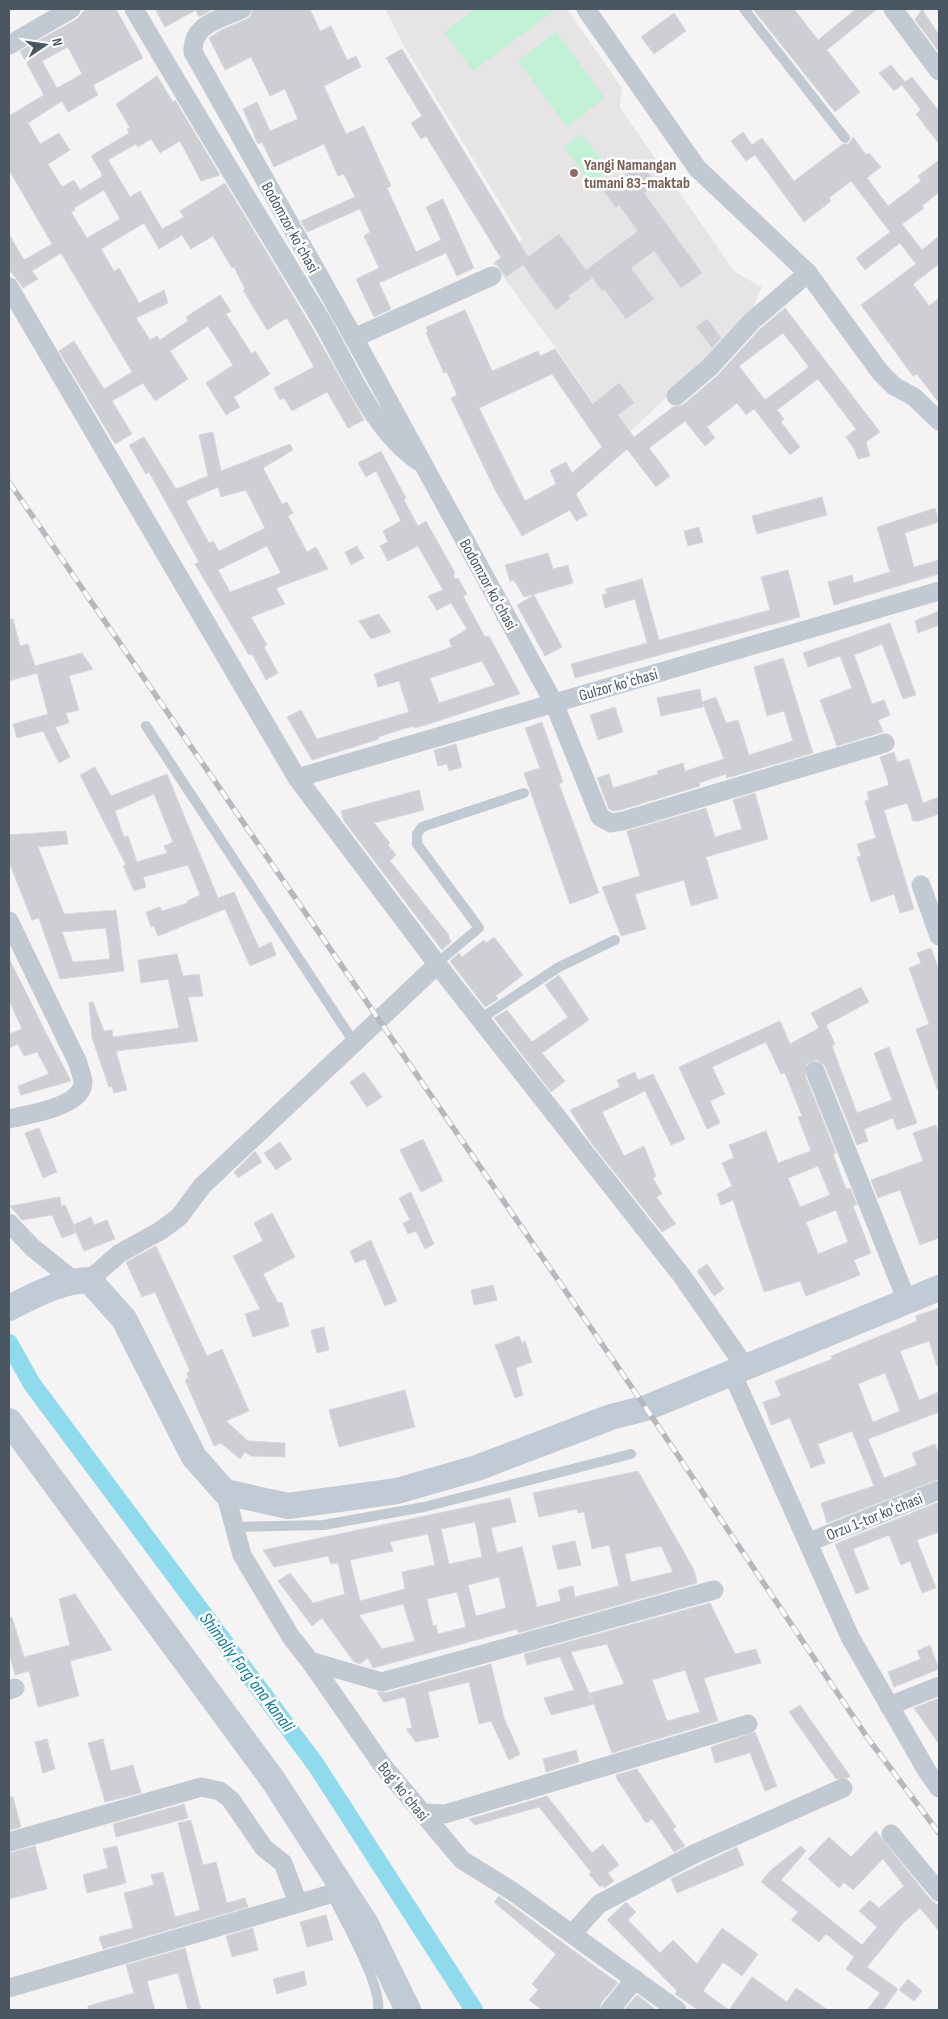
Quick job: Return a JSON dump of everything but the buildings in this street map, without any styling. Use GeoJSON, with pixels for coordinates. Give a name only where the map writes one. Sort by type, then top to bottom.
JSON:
{"type":"FeatureCollection","features":[{"type":"Feature","properties":{"kind":"main road"},"geometry":{"type":"LineString","coordinates":[[9,1308],[45,1290],[81,1280],[124,1319],[194,1457],[225,1492],[288,1506],[398,1491],[476,1468],[611,1417],[646,1408],[939,1288]]}},
{"type":"Feature","properties":{"kind":"main road"},"geometry":{"type":"LineString","coordinates":[[9,1421],[273,1780],[337,1892],[366,1924],[408,2010]]}},
{"type":"Feature","properties":{"kind":"street"},"geometry":{"type":"LineString","coordinates":[[9,45],[71,9]]}},
{"type":"Feature","properties":{"kind":"street","name":"Bodomzor koʻchasi"},"geometry":{"type":"LineString","coordinates":[[134,9],[322,322],[386,433],[400,449],[423,465]]}},
{"type":"Feature","properties":{"kind":"street","name":"Bodomzor koʻchasi"},"geometry":{"type":"LineString","coordinates":[[242,9],[199,29],[193,41],[193,52],[354,338],[554,703],[600,817],[611,823],[663,810],[885,743]]}},
{"type":"Feature","properties":{"kind":"street"},"geometry":{"type":"LineString","coordinates":[[586,9],[697,168],[808,273],[880,372],[894,386],[914,397],[939,421]]}},
{"type":"Feature","properties":{"kind":"street"},"geometry":{"type":"LineString","coordinates":[[893,9],[939,71]]}},
{"type":"Feature","properties":{"kind":"street"},"geometry":{"type":"LineString","coordinates":[[676,396],[710,367],[752,321],[808,273]]}},
{"type":"Feature","properties":{"kind":"street"},"geometry":{"type":"LineString","coordinates":[[354,338],[492,276]]}},
{"type":"Feature","properties":{"kind":"street"},"geometry":{"type":"LineString","coordinates":[[9,287],[297,778],[437,964],[682,1276],[739,1370],[850,1636],[889,1706],[939,1788]]}},
{"type":"Feature","properties":{"kind":"street","name":"Gulzor koʻchasi"},"geometry":{"type":"LineString","coordinates":[[297,778],[939,591]]}},
{"type":"Feature","properties":{"kind":"street"},"geometry":{"type":"LineString","coordinates":[[921,885],[939,936]]}},
{"type":"Feature","properties":{"kind":"street"},"geometry":{"type":"LineString","coordinates":[[9,921],[78,1063],[83,1083],[78,1094],[70,1102],[9,1119]]}},
{"type":"Feature","properties":{"kind":"street"},"geometry":{"type":"LineString","coordinates":[[9,1223],[33,1248],[81,1280],[120,1253],[160,1231],[179,1217],[202,1186],[355,1044],[437,964]]}},
{"type":"Feature","properties":{"kind":"street"},"geometry":{"type":"LineString","coordinates":[[815,1071],[907,1301]]}},
{"type":"Feature","properties":{"kind":"street","name":"Orzu 1-tor koʻchasi"},"geometry":{"type":"LineString","coordinates":[[810,1542],[939,1490]]}},
{"type":"Feature","properties":{"kind":"street","name":"Bogʻ koʻchasi"},"geometry":{"type":"LineString","coordinates":[[225,1492],[236,1527],[242,1555],[291,1636],[382,1766],[462,1860],[512,1891],[677,2010]]}},
{"type":"Feature","properties":{"kind":"street"},"geometry":{"type":"LineString","coordinates":[[310,1661],[382,1682],[714,1590]]}},
{"type":"Feature","properties":{"kind":"street"},"geometry":{"type":"LineString","coordinates":[[889,1706],[939,1686]]}},
{"type":"Feature","properties":{"kind":"street"},"geometry":{"type":"LineString","coordinates":[[422,1814],[445,1814],[748,1724]]}},
{"type":"Feature","properties":{"kind":"street"},"geometry":{"type":"LineString","coordinates":[[9,1842],[201,1787],[220,1791],[231,1800],[264,1848],[282,1863],[298,1904]]}},
{"type":"Feature","properties":{"kind":"street"},"geometry":{"type":"LineString","coordinates":[[572,1934],[599,1904],[694,1854],[844,1788]]}},
{"type":"Feature","properties":{"kind":"street"},"geometry":{"type":"LineString","coordinates":[[891,1834],[939,1892]]}},
{"type":"Feature","properties":{"kind":"street"},"geometry":{"type":"LineString","coordinates":[[9,1988],[337,1892]]}},
{"type":"Feature","properties":{"kind":"street"},"geometry":{"type":"LineString","coordinates":[[610,2010],[635,1979]]}},
{"type":"Feature","properties":{"kind":"lane"},"geometry":{"type":"LineString","coordinates":[[744,9],[845,138]]}},
{"type":"Feature","properties":{"kind":"lane"},"geometry":{"type":"LineString","coordinates":[[146,726],[355,1044]]}},
{"type":"Feature","properties":{"kind":"lane"},"geometry":{"type":"LineString","coordinates":[[437,964],[479,928],[417,844],[417,834],[422,827],[524,793]]}},
{"type":"Feature","properties":{"kind":"lane"},"geometry":{"type":"LineString","coordinates":[[480,1019],[559,967],[615,940]]}},
{"type":"Feature","properties":{"kind":"lane"},"geometry":{"type":"LineString","coordinates":[[236,1527],[324,1525],[424,1507],[631,1454]]}},
{"type":"Feature","properties":{"kind":"lane"},"geometry":{"type":"LineString","coordinates":[[337,1892],[379,2002],[378,2010]]}},
{"type":"Feature","properties":{"kind":"shaded area","name":"Yangi Namangan tumani 83-maktab"},"geometry":{"type":"Polygon","coordinates":[[[385,9],[567,9],[622,88],[620,108],[735,272],[762,287],[747,322],[620,441],[556,348],[493,263],[522,239],[403,44],[385,9]]]}},
{"type":"Feature","properties":{"kind":"green space"},"geometry":{"type":"Polygon","coordinates":[[[475,9],[553,9],[554,11],[473,71],[444,32],[475,9]]]}},
{"type":"Feature","properties":{"kind":"green space"},"geometry":{"type":"Polygon","coordinates":[[[556,32],[605,98],[567,127],[518,61],[556,32]]]}},
{"type":"Feature","properties":{"kind":"green space"},"geometry":{"type":"Polygon","coordinates":[[[582,134],[609,171],[591,184],[564,147],[582,134]]]}},
{"type":"Feature","properties":{"kind":"waterway","name":"Shimoliy Fargʻona kanali"},"geometry":{"type":"LineString","coordinates":[[9,1343],[32,1384],[316,1765],[474,2010]]}},
{"type":"Feature","properties":{"kind":"railway"},"geometry":{"type":"LineString","coordinates":[[9,482],[646,1408],[867,1737],[939,1833]]}},
{"type":"Feature","properties":{"kind":"place","name":"Yangi Namangan tumani 83-maktab"},"geometry":{"type":"Point","coordinates":[574,173]}}]}
